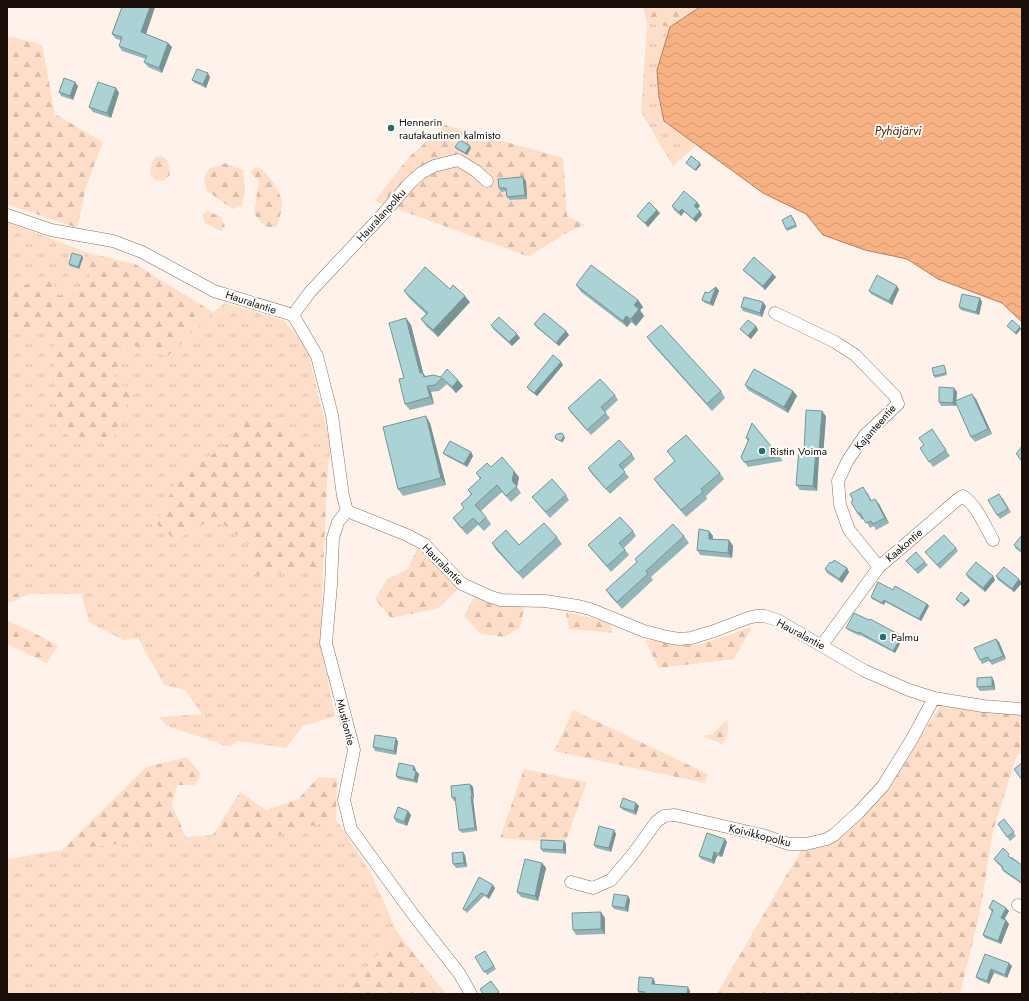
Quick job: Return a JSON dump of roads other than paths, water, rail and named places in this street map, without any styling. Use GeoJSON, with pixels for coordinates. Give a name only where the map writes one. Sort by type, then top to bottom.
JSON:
{"type":"FeatureCollection","features":[{"type":"Feature","properties":{"kind":"street","name":"Hauralanpolku"},"geometry":{"type":"LineString","coordinates":[[293,315],[310,292],[409,184],[421,173],[434,166],[458,160],[476,171],[487,181]]}},
{"type":"Feature","properties":{"kind":"street","name":"Hauralantie"},"geometry":{"type":"LineString","coordinates":[[7,215],[51,230],[113,241],[142,252],[214,290],[293,315]]}},
{"type":"Feature","properties":{"kind":"street","name":"Kajanteentie"},"geometry":{"type":"LineString","coordinates":[[775,313],[834,342],[855,355],[895,396],[897,400],[898,404],[865,435],[848,460],[838,480],[840,505],[849,530],[879,567]]}},
{"type":"Feature","properties":{"kind":"street"},"geometry":{"type":"LineString","coordinates":[[293,315],[318,356],[332,415],[343,496],[347,511]]}},
{"type":"Feature","properties":{"kind":"street","name":"Kaakontie"},"geometry":{"type":"LineString","coordinates":[[822,645],[879,567],[963,496],[972,505],[993,540]]}},
{"type":"Feature","properties":{"kind":"street","name":"Hauralantie"},"geometry":{"type":"LineString","coordinates":[[347,511],[408,535],[424,544],[462,584],[501,600],[544,600],[578,606],[590,609],[644,631],[679,639],[691,638],[748,618],[765,616],[779,621],[865,671],[909,690],[934,698],[983,706],[1022,709]]}},
{"type":"Feature","properties":{"kind":"street","name":"Mustiontie"},"geometry":{"type":"LineString","coordinates":[[347,511],[338,522],[333,538],[326,643],[354,750],[344,800],[351,830],[415,917],[459,973],[471,994]]}},
{"type":"Feature","properties":{"kind":"street","name":"Koivikkopolku"},"geometry":{"type":"LineString","coordinates":[[571,882],[593,888],[611,880],[633,854],[656,822],[664,816],[675,815],[762,835],[789,844],[806,844],[827,839],[834,835],[851,820],[883,786],[912,739],[934,698]]}},
{"type":"Feature","properties":{"kind":"water","name":"Pyhäjärvi"},"geometry":{"type":"Polygon","coordinates":[[[700,7],[1022,7],[1022,322],[1002,303],[938,279],[907,259],[865,250],[823,235],[806,214],[763,193],[664,121],[659,97],[657,70],[670,27],[700,7]]]}},
{"type":"Feature","properties":{"kind":"place","name":"Hennerin rautakautinen kalmisto"},"geometry":{"type":"Point","coordinates":[391,128]}},
{"type":"Feature","properties":{"kind":"place","name":"Ristin Voima"},"geometry":{"type":"Point","coordinates":[762,451]}},
{"type":"Feature","properties":{"kind":"place","name":"Palmu"},"geometry":{"type":"Point","coordinates":[883,637]}}]}
